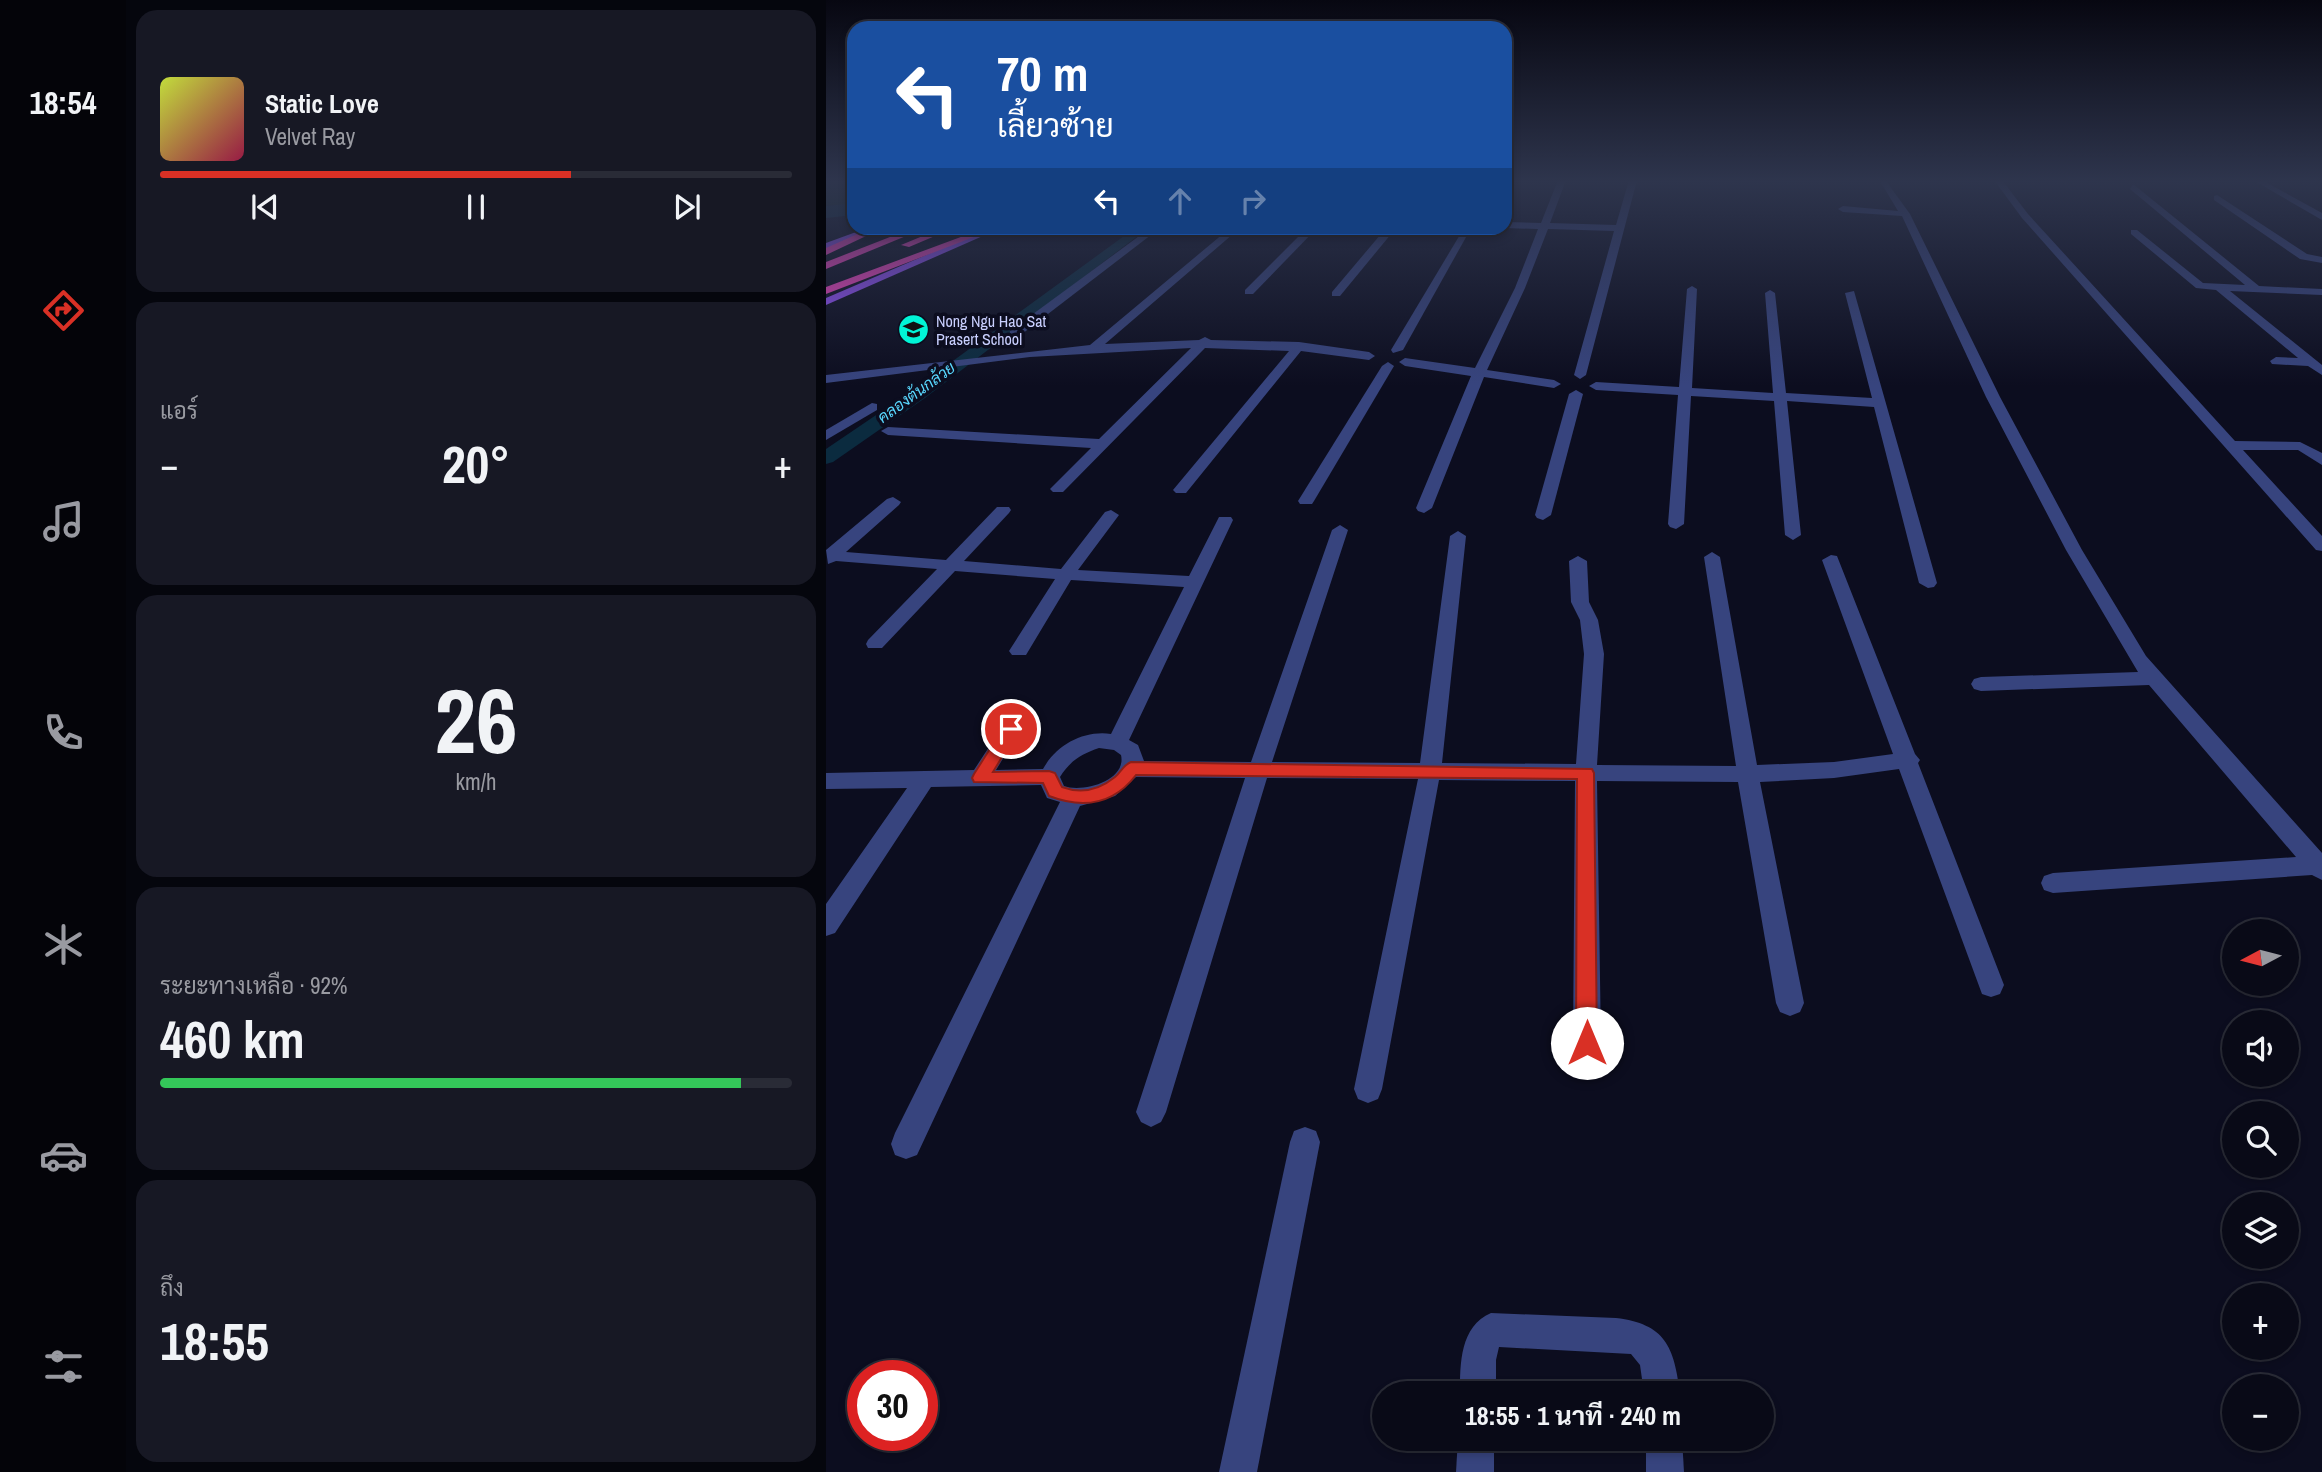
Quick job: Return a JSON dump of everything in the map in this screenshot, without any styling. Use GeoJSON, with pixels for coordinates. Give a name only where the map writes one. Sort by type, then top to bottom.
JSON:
{"type":"FeatureCollection","features":[{"type":"Feature","properties":{"kind":"highway"},"geometry":{"type":"LineString","coordinates":[[826,260],[855,249]]}},
{"type":"Feature","properties":{"kind":"highway"},"geometry":{"type":"LineString","coordinates":[[826,266],[870,249]]}},
{"type":"Feature","properties":{"kind":"highway"},"geometry":{"type":"LineString","coordinates":[[826,278],[898,249]]}},
{"type":"Feature","properties":{"kind":"highway"},"geometry":{"type":"LineString","coordinates":[[826,288],[917,249]]}},
{"type":"Feature","properties":{"kind":"highway"},"geometry":{"type":"LineString","coordinates":[[826,288],[936,249]]}},
{"type":"Feature","properties":{"kind":"main road"},"geometry":{"type":"LineString","coordinates":[[826,302],[947,249]]}},
{"type":"Feature","properties":{"kind":"street"},"geometry":{"type":"LineString","coordinates":[[1014,334],[1127,249]]}},
{"type":"Feature","properties":{"kind":"street"},"geometry":{"type":"LineString","coordinates":[[1096,346],[1211,249]]}},
{"type":"Feature","properties":{"kind":"street"},"geometry":{"type":"LineString","coordinates":[[1249,292],[1292,249]]}},
{"type":"Feature","properties":{"kind":"street"},"geometry":{"type":"LineString","coordinates":[[1336,294],[1374,249]]}},
{"type":"Feature","properties":{"kind":"street"},"geometry":{"type":"LineString","coordinates":[[1306,501],[1388,366],[1401,356],[1455,249]]}},
{"type":"Feature","properties":{"kind":"street"},"geometry":{"type":"LineString","coordinates":[[1424,508],[1479,373],[1520,288],[1534,249]]}},
{"type":"Feature","properties":{"kind":"street"},"geometry":{"type":"LineString","coordinates":[[1580,375],[1615,249]]}},
{"type":"Feature","properties":{"kind":"street"},"geometry":{"type":"LineString","coordinates":[[1922,249],[1993,397],[2074,550],[2152,678],[2320,867]]}},
{"type":"Feature","properties":{"kind":"street"},"geometry":{"type":"LineString","coordinates":[[2054,249],[2322,546]]}},
{"type":"Feature","properties":{"kind":"street"},"geometry":{"type":"LineString","coordinates":[[2154,249],[2198,285],[2221,289],[2322,292]]}},
{"type":"Feature","properties":{"kind":"street"},"geometry":{"type":"LineString","coordinates":[[2207,249],[2256,289]]}},
{"type":"Feature","properties":{"kind":"street"},"geometry":{"type":"LineString","coordinates":[[2292,249],[2304,257],[2322,260]]}},
{"type":"Feature","properties":{"kind":"street"},"geometry":{"type":"LineString","coordinates":[[1676,524],[1692,289]]}},
{"type":"Feature","properties":{"kind":"street"},"geometry":{"type":"LineString","coordinates":[[2221,289],[2322,372]]}},
{"type":"Feature","properties":{"kind":"street"},"geometry":{"type":"LineString","coordinates":[[2307,291],[2322,302]]}},
{"type":"Feature","properties":{"kind":"street"},"geometry":{"type":"LineString","coordinates":[[1770,293],[1793,535]]}},
{"type":"Feature","properties":{"kind":"street"},"geometry":{"type":"LineString","coordinates":[[1850,293],[1928,583]]}},
{"type":"Feature","properties":{"kind":"street"},"geometry":{"type":"LineString","coordinates":[[1058,489],[1205,341]]}},
{"type":"Feature","properties":{"kind":"street"},"geometry":{"type":"LineString","coordinates":[[826,379],[1096,346],[1205,341],[1299,346],[1369,356],[1384,350],[1479,373],[1554,384],[1563,393],[1590,392],[1596,386],[1880,403]]}},
{"type":"Feature","properties":{"kind":"street"},"geometry":{"type":"LineString","coordinates":[[1181,490],[1299,346]]}},
{"type":"Feature","properties":{"kind":"street"},"geometry":{"type":"LineString","coordinates":[[1369,356],[1371,364],[1388,366]]}},
{"type":"Feature","properties":{"kind":"street"},"geometry":{"type":"LineString","coordinates":[[2276,361],[2310,362]]}},
{"type":"Feature","properties":{"kind":"street"},"geometry":{"type":"LineString","coordinates":[[1554,384],[1565,377],[1580,375],[1594,380],[1596,386]]}},
{"type":"Feature","properties":{"kind":"street"},"geometry":{"type":"LineString","coordinates":[[1543,515],[1576,394]]}},
{"type":"Feature","properties":{"kind":"street"},"geometry":{"type":"LineString","coordinates":[[826,436],[872,407]]}},
{"type":"Feature","properties":{"kind":"street"},"geometry":{"type":"LineString","coordinates":[[888,430],[1104,444]]}},
{"type":"Feature","properties":{"kind":"street"},"geometry":{"type":"LineString","coordinates":[[2229,445],[2300,446],[2322,461]]}},
{"type":"Feature","properties":{"kind":"street"},"geometry":{"type":"LineString","coordinates":[[828,557],[893,502]]}},
{"type":"Feature","properties":{"kind":"street"},"geometry":{"type":"LineString","coordinates":[[875,644],[1003,510]]}},
{"type":"Feature","properties":{"kind":"street"},"geometry":{"type":"LineString","coordinates":[[1018,651],[1066,575],[1111,515]]}},
{"type":"Feature","properties":{"kind":"street"},"geometry":{"type":"LineString","coordinates":[[1118,741],[1225,520]]}},
{"type":"Feature","properties":{"kind":"street"},"geometry":{"type":"LineString","coordinates":[[1151,1112],[1259,770],[1340,530]]}},
{"type":"Feature","properties":{"kind":"street"},"geometry":{"type":"LineString","coordinates":[[1368,1089],[1430,772],[1458,536]]}},
{"type":"Feature","properties":{"kind":"street"},"geometry":{"type":"LineString","coordinates":[[828,557],[1196,582]]}},
{"type":"Feature","properties":{"kind":"street"},"geometry":{"type":"LineString","coordinates":[[1712,557],[1790,1003]]}},
{"type":"Feature","properties":{"kind":"street"},"geometry":{"type":"LineString","coordinates":[[1831,560],[1909,760],[1991,985]]}},
{"type":"Feature","properties":{"kind":"street"},"geometry":{"type":"LineString","coordinates":[[1578,561],[1580,602],[1590,620],[1594,654],[1586,773],[1587,1043]]}},
{"type":"Feature","properties":{"kind":"street"},"geometry":{"type":"LineString","coordinates":[[1981,684],[2152,678]]}},
{"type":"Feature","properties":{"kind":"street"},"geometry":{"type":"LineString","coordinates":[[980,778],[1011,729]]}},
{"type":"Feature","properties":{"kind":"street"},"geometry":{"type":"LineString","coordinates":[[1098,740],[1118,741],[1129,747],[1134,757],[1131,769],[1122,781],[1108,791],[1090,797],[1073,798],[1055,792],[1049,777],[1057,761],[1075,747],[1098,740]]}},
{"type":"Feature","properties":{"kind":"street"},"geometry":{"type":"LineString","coordinates":[[1131,769],[1748,774],[1834,770],[1909,760]]}},
{"type":"Feature","properties":{"kind":"street"},"geometry":{"type":"LineString","coordinates":[[826,781],[1049,777]]}},
{"type":"Feature","properties":{"kind":"street"},"geometry":{"type":"LineString","coordinates":[[826,925],[924,781]]}},
{"type":"Feature","properties":{"kind":"street"},"geometry":{"type":"LineString","coordinates":[[906,1144],[1073,798]]}},
{"type":"Feature","properties":{"kind":"street"},"geometry":{"type":"LineString","coordinates":[[2053,883],[2320,867]]}},
{"type":"Feature","properties":{"kind":"street"},"geometry":{"type":"LineString","coordinates":[[1238,1472],[1306,1142]]}},
{"type":"Feature","properties":{"kind":"street"},"geometry":{"type":"LineString","coordinates":[[1478,1381],[1479,1351],[1484,1338],[1491,1330],[1633,1336],[1653,1352],[1660,1381]]}},
{"type":"Feature","properties":{"kind":"street"},"geometry":{"type":"LineString","coordinates":[[1475,1472],[1476,1451]]}},
{"type":"Feature","properties":{"kind":"street"},"geometry":{"type":"LineString","coordinates":[[1664,1451],[1665,1472]]}},
{"type":"Feature","properties":{"kind":"waterway","name":"คลองต้นกล้วย"},"geometry":{"type":"LineString","coordinates":[[826,458],[919,394],[1114,249]]}},
{"type":"Feature","properties":{"kind":"place","name":"Nong Ngu Hao Sat Prasert School"},"geometry":{"type":"Point","coordinates":[913,330]}},
{"type":"Feature","properties":{"kind":"route"},"geometry":{"type":"LineString","coordinates":[[1011,729],[980,778],[1049,777],[1055,792],[1073,798],[1090,797],[1108,791],[1122,781],[1131,769],[1586,773],[1587,1043]]}}]}
